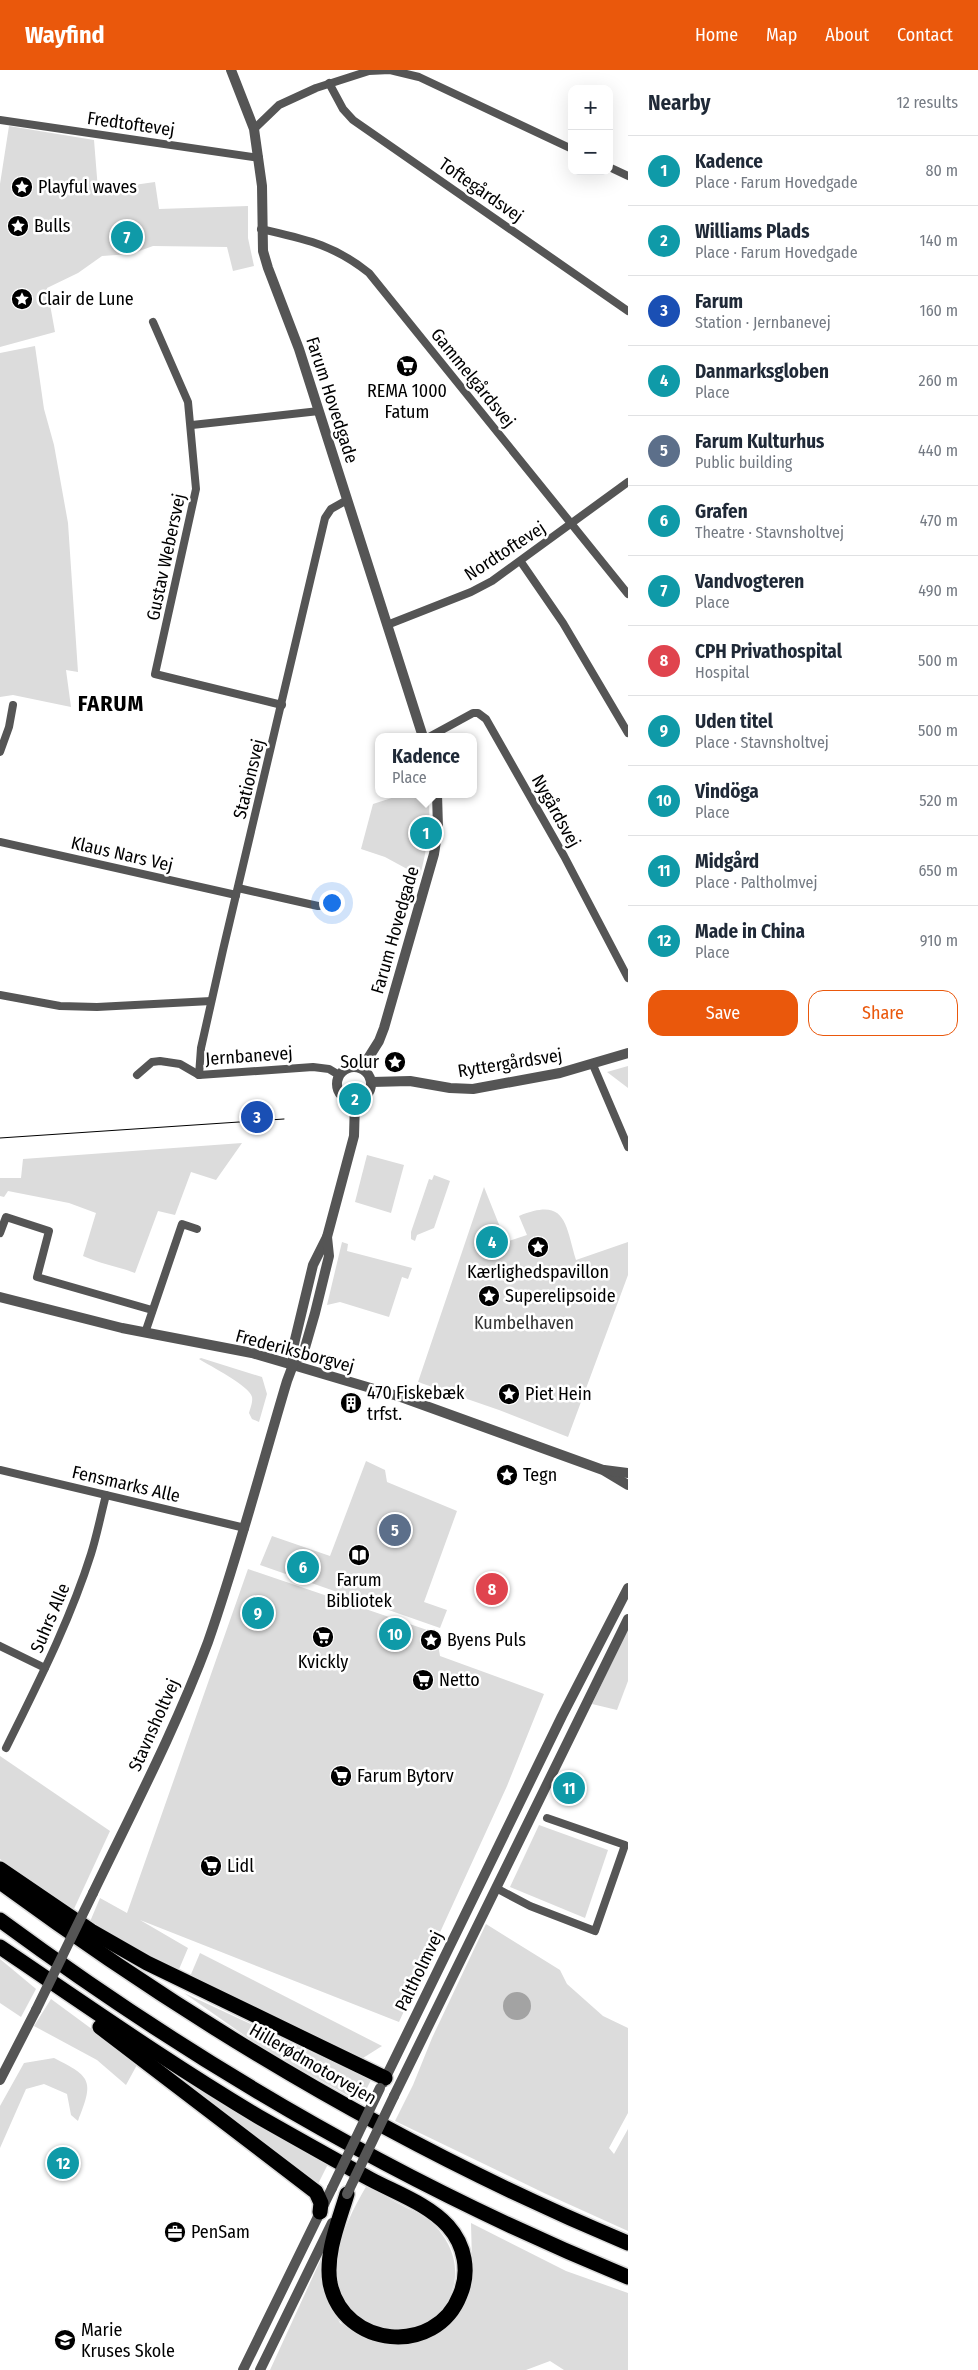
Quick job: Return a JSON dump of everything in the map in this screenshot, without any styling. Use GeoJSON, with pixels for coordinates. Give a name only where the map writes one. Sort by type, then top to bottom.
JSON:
{"type":"FeatureCollection","features":[{"type":"Feature","properties":{"kind":"highway"},"geometry":{"type":"LineString","coordinates":[[0,1869],[91,1931],[147,1963],[383,2083]]}},
{"type":"Feature","properties":{"kind":"highway","name":"Hillerødmotorvejen"},"geometry":{"type":"LineString","coordinates":[[0,1882],[177,2004],[279,2068],[406,2139],[527,2199],[628,2243]]}},
{"type":"Feature","properties":{"kind":"highway"},"geometry":{"type":"LineString","coordinates":[[0,1920],[170,2038],[266,2096],[384,2163],[513,2228],[628,2277]]}},
{"type":"Feature","properties":{"kind":"highway"},"geometry":{"type":"LineString","coordinates":[[0,1948],[110,2024],[215,2090],[331,2158],[425,2208],[442,2220],[453,2232],[461,2246],[466,2269],[464,2286],[457,2302],[439,2324],[412,2337],[389,2338],[366,2331],[343,2312],[332,2289],[329,2272],[340,2191]]}},
{"type":"Feature","properties":{"kind":"highway"},"geometry":{"type":"LineString","coordinates":[[0,1948],[20,1967],[316,2192],[321,2203],[320,2212]]}},
{"type":"Feature","properties":{"kind":"street","name":"Farum Hovedgade"},"geometry":{"type":"LineString","coordinates":[[231,70],[254,128],[262,186],[261,229],[263,251],[300,349],[422,733]]}},
{"type":"Feature","properties":{"kind":"street"},"geometry":{"type":"LineString","coordinates":[[254,128],[279,106],[316,88],[369,70],[390,70],[419,76],[568,147]]}},
{"type":"Feature","properties":{"kind":"street","name":"Toftegårdsvej"},"geometry":{"type":"LineString","coordinates":[[329,83],[343,109],[353,120],[628,310]]}},
{"type":"Feature","properties":{"kind":"street","name":"Fredtoftevej"},"geometry":{"type":"LineString","coordinates":[[0,120],[259,158]]}},
{"type":"Feature","properties":{"kind":"street"},"geometry":{"type":"LineString","coordinates":[[613,169],[628,176]]}},
{"type":"Feature","properties":{"kind":"street","name":"Gammelgårdsvej"},"geometry":{"type":"LineString","coordinates":[[261,229],[333,248],[349,257],[369,273],[628,594]]}},
{"type":"Feature","properties":{"kind":"street","name":"Gustav Webersvej"},"geometry":{"type":"LineString","coordinates":[[153,322],[188,402],[192,425],[196,489],[155,674],[282,705]]}},
{"type":"Feature","properties":{"kind":"street"},"geometry":{"type":"LineString","coordinates":[[192,425],[319,411]]}},
{"type":"Feature","properties":{"kind":"street","name":"Nordtoftevej"},"geometry":{"type":"LineString","coordinates":[[387,625],[471,592],[522,562],[628,482]]}},
{"type":"Feature","properties":{"kind":"street","name":"Stationsvej"},"geometry":{"type":"LineString","coordinates":[[200,1075],[198,1063],[211,1001],[325,518],[331,509],[347,500]]}},
{"type":"Feature","properties":{"kind":"street"},"geometry":{"type":"LineString","coordinates":[[522,562],[564,623],[628,733]]}},
{"type":"Feature","properties":{"kind":"street"},"geometry":{"type":"LineString","coordinates":[[0,752],[9,727],[13,705]]}},
{"type":"Feature","properties":{"kind":"street","name":"Nygårdsvej"},"geometry":{"type":"LineString","coordinates":[[436,733],[473,713],[478,713],[486,719],[564,856],[628,978]]}},
{"type":"Feature","properties":{"kind":"street","name":"Farum Hovedgade"},"geometry":{"type":"LineString","coordinates":[[362,1068],[379,1041],[384,1028],[434,854],[438,828],[437,798]]}},
{"type":"Feature","properties":{"kind":"street","name":"Klaus Nars Vej"},"geometry":{"type":"LineString","coordinates":[[0,842],[318,906]]}},
{"type":"Feature","properties":{"kind":"street"},"geometry":{"type":"LineString","coordinates":[[0,995],[60,1006],[97,1007],[211,1001]]}},
{"type":"Feature","properties":{"kind":"street","name":"Ryttergårdsvej"},"geometry":{"type":"LineString","coordinates":[[372,1082],[410,1081],[450,1088],[473,1089],[532,1079],[593,1065],[628,1054]]}},
{"type":"Feature","properties":{"kind":"street","name":"Jernbanevej"},"geometry":{"type":"LineString","coordinates":[[137,1075],[152,1062],[160,1061],[180,1064],[200,1075],[313,1067],[329,1068],[339,1075]]}},
{"type":"Feature","properties":{"kind":"street"},"geometry":{"type":"LineString","coordinates":[[593,1065],[628,1147]]}},
{"type":"Feature","properties":{"kind":"street"},"geometry":{"type":"LineString","coordinates":[[349,1067],[362,1068],[369,1075],[372,1082],[368,1095],[355,1101],[346,1099],[339,1092],[337,1084],[339,1075],[349,1067]]}},
{"type":"Feature","properties":{"kind":"street"},"geometry":{"type":"LineString","coordinates":[[293,1365],[293,1348],[313,1265],[327,1237],[354,1136],[355,1101]]}},
{"type":"Feature","properties":{"kind":"street"},"geometry":{"type":"LineString","coordinates":[[0,1233],[6,1217],[49,1231],[37,1277],[152,1310]]}},
{"type":"Feature","properties":{"kind":"street"},"geometry":{"type":"LineString","coordinates":[[145,1333],[182,1224],[197,1229]]}},
{"type":"Feature","properties":{"kind":"street","name":"Frederiksborgvej"},"geometry":{"type":"LineString","coordinates":[[0,1297],[145,1333],[252,1353],[401,1397],[603,1470],[628,1485]]}},
{"type":"Feature","properties":{"kind":"street","name":"Stavnsholtvej"},"geometry":{"type":"LineString","coordinates":[[0,2080],[36,2010],[174,1723],[207,1642],[245,1528],[272,1431],[293,1365]]}},
{"type":"Feature","properties":{"kind":"street","name":"Fensmarks Alle"},"geometry":{"type":"LineString","coordinates":[[0,1470],[245,1528]]}},
{"type":"Feature","properties":{"kind":"street","name":"Frederiksborgvej"},"geometry":{"type":"LineString","coordinates":[[603,1470],[628,1473]]}},
{"type":"Feature","properties":{"kind":"street","name":"Suhrs Alle"},"geometry":{"type":"LineString","coordinates":[[6,1748],[45,1668],[73,1604],[88,1562],[106,1495]]}},
{"type":"Feature","properties":{"kind":"street","name":"Paltholmvej"},"geometry":{"type":"LineString","coordinates":[[260,2370],[273,2345],[340,2191],[383,2083],[566,1708],[628,1588]]}},
{"type":"Feature","properties":{"kind":"street","name":"Paltholmvej"},"geometry":{"type":"LineString","coordinates":[[243,2370],[320,2212],[340,2191],[400,2086],[628,1619]]}},
{"type":"Feature","properties":{"kind":"street"},"geometry":{"type":"LineString","coordinates":[[0,1646],[45,1668]]}},
{"type":"Feature","properties":{"kind":"street"},"geometry":{"type":"LineString","coordinates":[[496,1888],[530,1906],[595,1931],[625,1845],[548,1818]]}},
{"type":"Feature","properties":{"kind":"street"},"geometry":{"type":"LineString","coordinates":[[383,2083],[400,2086]]}},
{"type":"Feature","properties":{"kind":"street"},"geometry":{"type":"LineString","coordinates":[[259,2338],[273,2345]]}},
{"type":"Feature","properties":{"kind":"green space"},"geometry":{"type":"Polygon","coordinates":[[[9,126],[94,140],[98,190],[155,182],[159,209],[248,206],[248,238],[254,266],[233,271],[227,247],[153,246],[131,254],[102,256],[78,273],[47,288],[55,332],[0,347],[0,184],[9,126]]]}},
{"type":"Feature","properties":{"kind":"green space"},"geometry":{"type":"Polygon","coordinates":[[[35,346],[44,409],[54,445],[68,523],[78,672],[66,670],[71,707],[13,695],[0,697],[0,353],[35,346]]]}},
{"type":"Feature","properties":{"kind":"green space"},"geometry":{"type":"Polygon","coordinates":[[[392,798],[428,798],[428,835],[420,876],[385,857],[361,849],[373,804],[392,798]]]}},
{"type":"Feature","properties":{"kind":"green space"},"geometry":{"type":"Polygon","coordinates":[[[628,1066],[628,1088],[607,1072],[628,1066]]]}},
{"type":"Feature","properties":{"kind":"green space"},"geometry":{"type":"Polygon","coordinates":[[[242,1143],[216,1180],[191,1172],[175,1215],[158,1211],[135,1273],[83,1256],[96,1213],[69,1203],[8,1191],[4,1197],[0,1196],[0,1178],[21,1178],[23,1159],[242,1143]]]}},
{"type":"Feature","properties":{"kind":"green space"},"geometry":{"type":"Polygon","coordinates":[[[367,1155],[404,1165],[391,1213],[355,1202],[367,1155]]]}},
{"type":"Feature","properties":{"kind":"green space"},"geometry":{"type":"Polygon","coordinates":[[[434,1175],[450,1181],[434,1228],[417,1235],[415,1241],[411,1239],[411,1232],[429,1179],[432,1180],[434,1175]]]}},
{"type":"Feature","properties":{"kind":"green space","name":"Kumbelhaven"},"geometry":{"type":"Polygon","coordinates":[[[484,1187],[506,1242],[527,1235],[519,1216],[534,1211],[546,1210],[555,1212],[566,1225],[576,1260],[628,1242],[628,1275],[568,1437],[499,1410],[418,1382],[484,1187]]]}},
{"type":"Feature","properties":{"kind":"green space"},"geometry":{"type":"Polygon","coordinates":[[[342,1242],[348,1244],[347,1251],[412,1268],[408,1279],[402,1277],[389,1317],[340,1302],[327,1305],[342,1242]]]}},
{"type":"Feature","properties":{"kind":"green space"},"geometry":{"type":"Polygon","coordinates":[[[201,1358],[262,1377],[267,1394],[259,1422],[252,1419],[249,1413],[252,1403],[250,1392],[199,1359],[201,1358]]]}},
{"type":"Feature","properties":{"kind":"green space"},"geometry":{"type":"Polygon","coordinates":[[[366,1461],[385,1470],[387,1482],[457,1511],[424,1602],[447,1610],[440,1628],[260,1565],[272,1536],[330,1556],[366,1461]]]}},
{"type":"Feature","properties":{"kind":"green space"},"geometry":{"type":"Polygon","coordinates":[[[248,1569],[436,1633],[440,1656],[544,1694],[507,1786],[399,2022],[140,1920],[188,1948],[177,1974],[89,1924],[100,1898],[127,1913],[248,1569]]]}},
{"type":"Feature","properties":{"kind":"green space"},"geometry":{"type":"Polygon","coordinates":[[[628,1629],[628,1681],[617,1710],[592,1704],[628,1629]]]}},
{"type":"Feature","properties":{"kind":"green space"},"geometry":{"type":"Polygon","coordinates":[[[0,1756],[110,1831],[73,1911],[0,1859],[0,1756]]]}},
{"type":"Feature","properties":{"kind":"green space"},"geometry":{"type":"Polygon","coordinates":[[[539,1825],[608,1850],[585,1918],[510,1887],[539,1825]]]}},
{"type":"Feature","properties":{"kind":"green space"},"geometry":{"type":"Polygon","coordinates":[[[486,1924],[560,1970],[567,1984],[603,2016],[628,2028],[628,2113],[609,2148],[614,2154],[628,2129],[628,2231],[395,2121],[486,1924]]]}},
{"type":"Feature","properties":{"kind":"green space"},"geometry":{"type":"Polygon","coordinates":[[[200,1953],[382,2046],[363,2058],[189,1979],[200,1953]]]}},
{"type":"Feature","properties":{"kind":"green space"},"geometry":{"type":"Polygon","coordinates":[[[0,1959],[36,1989],[21,2017],[0,2003],[0,1959]]]}},
{"type":"Feature","properties":{"kind":"green space"},"geometry":{"type":"Polygon","coordinates":[[[184,1993],[371,2080],[360,2102],[268,2052],[184,1993]]]}},
{"type":"Feature","properties":{"kind":"green space"},"geometry":{"type":"Polygon","coordinates":[[[51,1999],[138,2063],[126,2085],[97,2060],[34,2026],[51,1999]]]}},
{"type":"Feature","properties":{"kind":"green space"},"geometry":{"type":"Polygon","coordinates":[[[54,2058],[76,2070],[83,2076],[86,2082],[86,2097],[78,2121],[71,2115],[67,2094],[44,2084],[26,2089],[0,2148],[0,2106],[24,2063],[54,2058]]]}},
{"type":"Feature","properties":{"kind":"green space"},"geometry":{"type":"Polygon","coordinates":[[[153,2061],[328,2164],[318,2184],[153,2061]]]}},
{"type":"Feature","properties":{"kind":"green space"},"geometry":{"type":"Polygon","coordinates":[[[367,2185],[421,2214],[441,2233],[452,2254],[455,2277],[448,2299],[435,2316],[418,2326],[398,2330],[378,2328],[360,2319],[346,2303],[338,2281],[336,2265],[344,2232],[367,2185]]]}},
{"type":"Feature","properties":{"kind":"green space"},"geometry":{"type":"Polygon","coordinates":[[[471,2223],[566,2271],[628,2293],[628,2370],[564,2370],[550,2361],[526,2370],[270,2370],[326,2248],[328,2298],[340,2323],[375,2340],[429,2335],[472,2262],[471,2223]]]}},
{"type":"Feature","properties":{"kind":"shaded area"},"geometry":{"type":"Polygon","coordinates":[[[517,1992],[527,1996],[531,2006],[527,2016],[517,2020],[507,2016],[503,2006],[507,1996],[517,1992]]]}},
{"type":"Feature","properties":{"kind":"tram line"},"geometry":{"type":"LineString","coordinates":[[0,1138],[284,1119]]}},
{"type":"Feature","properties":{"kind":"place","name":"Playful waves"},"geometry":{"type":"Point","coordinates":[22,187]}},
{"type":"Feature","properties":{"kind":"place","name":"Bulls"},"geometry":{"type":"Point","coordinates":[18,226]}},
{"type":"Feature","properties":{"kind":"place","name":"Vandvogteren"},"geometry":{"type":"Point","coordinates":[127,237]}},
{"type":"Feature","properties":{"kind":"place","name":"Clair de Lune"},"geometry":{"type":"Point","coordinates":[22,299]}},
{"type":"Feature","properties":{"kind":"place","name":"REMA 1000 Fatum"},"geometry":{"type":"Point","coordinates":[407,366]}},
{"type":"Feature","properties":{"kind":"place","name":"Kadence"},"geometry":{"type":"Point","coordinates":[426,833]}},
{"type":"Feature","properties":{"kind":"place","name":"Solur"},"geometry":{"type":"Point","coordinates":[395,1062]}},
{"type":"Feature","properties":{"kind":"place","name":"Williams Plads"},"geometry":{"type":"Point","coordinates":[355,1099]}},
{"type":"Feature","properties":{"kind":"place","name":"Farum"},"geometry":{"type":"Point","coordinates":[257,1117]}},
{"type":"Feature","properties":{"kind":"place","name":"Danmarksgloben"},"geometry":{"type":"Point","coordinates":[492,1242]}},
{"type":"Feature","properties":{"kind":"place","name":"Kærlighedspavillon"},"geometry":{"type":"Point","coordinates":[538,1247]}},
{"type":"Feature","properties":{"kind":"place","name":"Superelipsoide"},"geometry":{"type":"Point","coordinates":[489,1296]}},
{"type":"Feature","properties":{"kind":"place","name":"Piet Hein"},"geometry":{"type":"Point","coordinates":[509,1394]}},
{"type":"Feature","properties":{"kind":"place","name":"470 Fiskebæk trfst."},"geometry":{"type":"Point","coordinates":[351,1403]}},
{"type":"Feature","properties":{"kind":"place","name":"Tegn"},"geometry":{"type":"Point","coordinates":[507,1475]}},
{"type":"Feature","properties":{"kind":"place","name":"Farum Kulturhus"},"geometry":{"type":"Point","coordinates":[395,1530]}},
{"type":"Feature","properties":{"kind":"place","name":"Farum Bibliotek"},"geometry":{"type":"Point","coordinates":[359,1555]}},
{"type":"Feature","properties":{"kind":"place","name":"Grafen"},"geometry":{"type":"Point","coordinates":[303,1567]}},
{"type":"Feature","properties":{"kind":"place","name":"CPH Privathospital"},"geometry":{"type":"Point","coordinates":[492,1589]}},
{"type":"Feature","properties":{"kind":"place","name":"Uden titel"},"geometry":{"type":"Point","coordinates":[258,1613]}},
{"type":"Feature","properties":{"kind":"place","name":"Vindöga"},"geometry":{"type":"Point","coordinates":[395,1634]}},
{"type":"Feature","properties":{"kind":"place","name":"Kvickly"},"geometry":{"type":"Point","coordinates":[323,1637]}},
{"type":"Feature","properties":{"kind":"place","name":"Byens Puls"},"geometry":{"type":"Point","coordinates":[431,1640]}},
{"type":"Feature","properties":{"kind":"place","name":"Netto"},"geometry":{"type":"Point","coordinates":[423,1680]}},
{"type":"Feature","properties":{"kind":"place","name":"Farum Bytorv"},"geometry":{"type":"Point","coordinates":[341,1776]}},
{"type":"Feature","properties":{"kind":"place","name":"Midgård"},"geometry":{"type":"Point","coordinates":[569,1788]}},
{"type":"Feature","properties":{"kind":"place","name":"Lidl"},"geometry":{"type":"Point","coordinates":[211,1866]}},
{"type":"Feature","properties":{"kind":"place","name":"Made in China"},"geometry":{"type":"Point","coordinates":[63,2163]}},
{"type":"Feature","properties":{"kind":"place","name":"PenSam"},"geometry":{"type":"Point","coordinates":[175,2232]}},
{"type":"Feature","properties":{"kind":"place","name":"Marie Kruses Skole"},"geometry":{"type":"Point","coordinates":[65,2340]}},
{"type":"Feature","properties":{"kind":"district","name":"FARUM"},"geometry":{"type":"Point","coordinates":[111,703]}}]}
